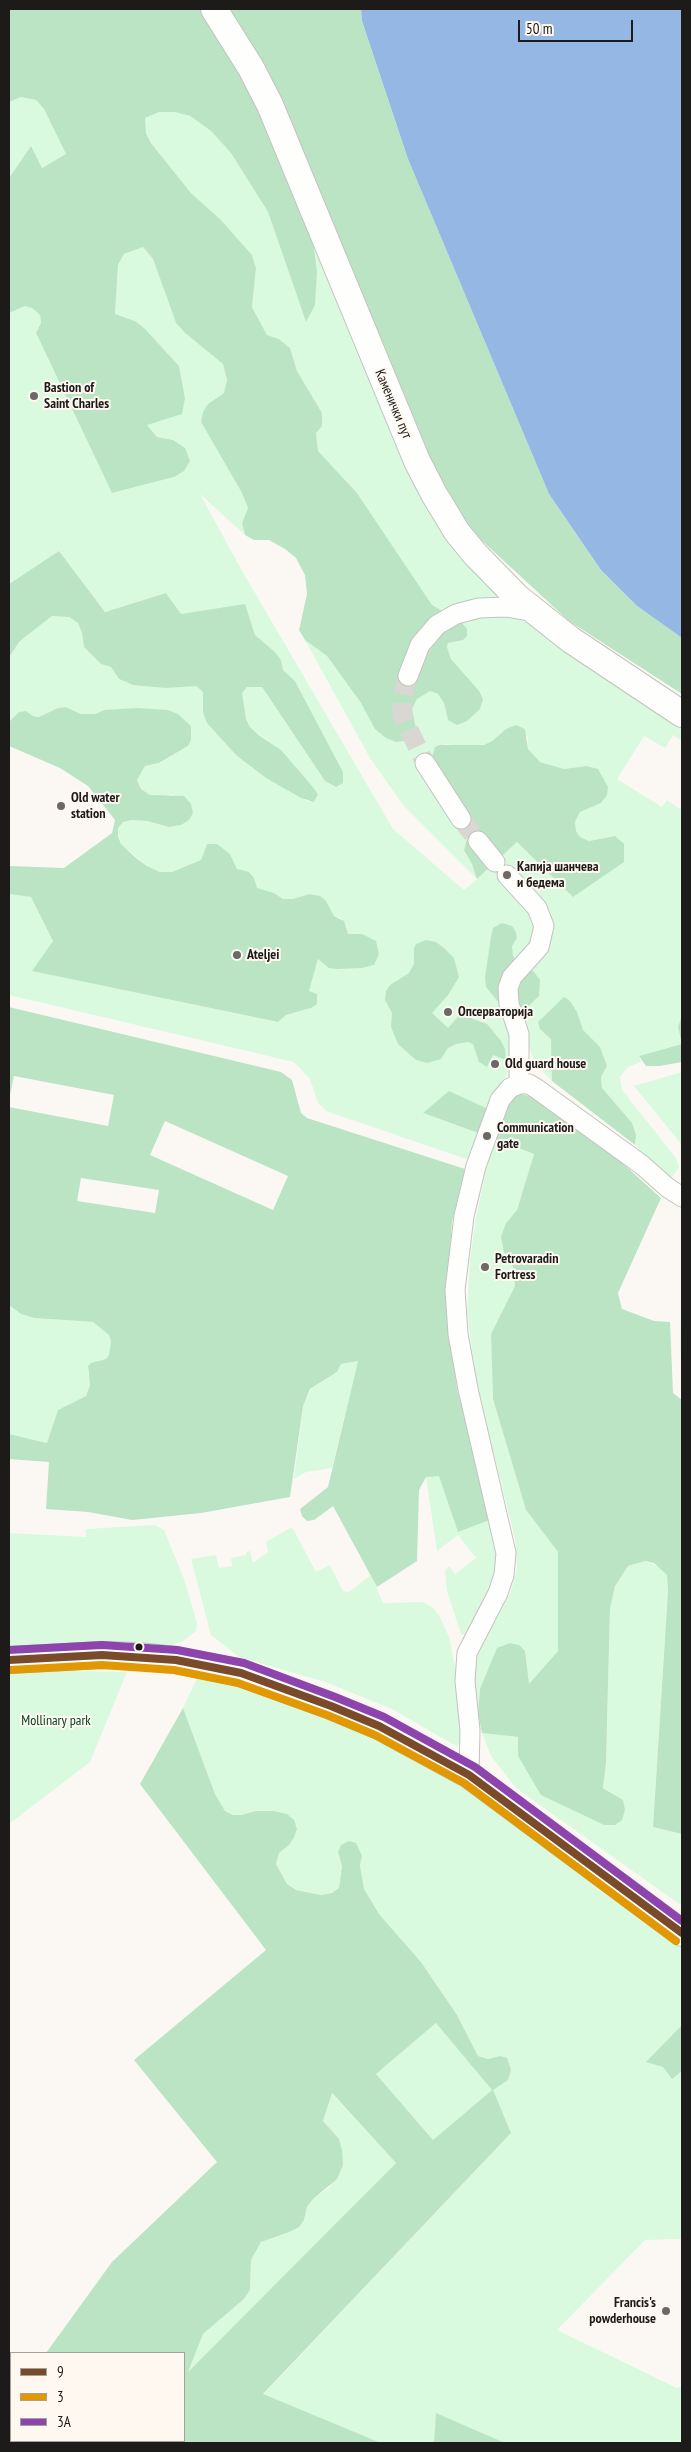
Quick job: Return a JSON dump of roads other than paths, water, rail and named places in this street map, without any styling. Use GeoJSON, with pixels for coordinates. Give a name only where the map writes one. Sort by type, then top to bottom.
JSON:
{"type":"FeatureCollection","features":[{"type":"Feature","properties":{"kind":"main road","name":"Каменички пут"},"geometry":{"type":"LineString","coordinates":[[214,9],[251,68],[270,105],[417,461],[457,532],[475,554],[518,598],[571,640],[682,714]]}},
{"type":"Feature","properties":{"kind":"main road"},"geometry":{"type":"LineString","coordinates":[[9,1660],[102,1654],[138,1656],[196,1664],[241,1673],[286,1688],[379,1726],[469,1775],[682,1933]]}},
{"type":"Feature","properties":{"kind":"street"},"geometry":{"type":"LineString","coordinates":[[408,676],[420,645],[437,625],[456,614],[479,608],[506,607],[536,612]]}},
{"type":"Feature","properties":{"kind":"street"},"geometry":{"type":"LineString","coordinates":[[425,762],[461,819]]}},
{"type":"Feature","properties":{"kind":"street"},"geometry":{"type":"LineString","coordinates":[[478,841],[537,908],[544,926],[539,947],[512,976],[508,988],[509,1004],[519,1034],[519,1084]]}},
{"type":"Feature","properties":{"kind":"street"},"geometry":{"type":"LineString","coordinates":[[469,1775],[470,1730],[465,1681],[467,1653],[498,1593],[504,1575],[506,1553],[468,1389],[458,1334],[455,1290],[464,1216],[476,1166],[500,1100],[510,1088],[519,1084],[528,1084],[642,1165],[682,1198]]}},
{"type":"Feature","properties":{"kind":"water"},"geometry":{"type":"Polygon","coordinates":[[[361,9],[682,9],[682,638],[637,606],[601,570],[549,494],[408,159],[362,21],[361,9]]]}},
{"type":"Feature","properties":{"kind":"tunnel"},"geometry":{"type":"LineString","coordinates":[[408,676],[402,697],[402,715],[425,763]]}},
{"type":"Feature","properties":{"kind":"tunnel"},"geometry":{"type":"LineString","coordinates":[[461,819],[478,841]]}},
{"type":"Feature","properties":{"kind":"place","name":"Bastion of Saint Charles"},"geometry":{"type":"Point","coordinates":[34,396]}},
{"type":"Feature","properties":{"kind":"place","name":"Old water station"},"geometry":{"type":"Point","coordinates":[61,806]}},
{"type":"Feature","properties":{"kind":"place","name":"Капија шанчева и бедема"},"geometry":{"type":"Point","coordinates":[507,875]}},
{"type":"Feature","properties":{"kind":"place","name":"Ateljei"},"geometry":{"type":"Point","coordinates":[237,955]}},
{"type":"Feature","properties":{"kind":"place","name":"Опсерваторија"},"geometry":{"type":"Point","coordinates":[448,1012]}},
{"type":"Feature","properties":{"kind":"place","name":"Old guard house"},"geometry":{"type":"Point","coordinates":[495,1064]}},
{"type":"Feature","properties":{"kind":"place","name":"Communication gate"},"geometry":{"type":"Point","coordinates":[487,1136]}},
{"type":"Feature","properties":{"kind":"place","name":"Petrovaradin Fortress"},"geometry":{"type":"Point","coordinates":[485,1267]}},
{"type":"Feature","properties":{"kind":"place","name":"Francis's powderhouse"},"geometry":{"type":"Point","coordinates":[666,2311]}},
{"type":"Feature","properties":{"kind":"park label","name":"Mollinary park"},"geometry":{"type":"Point","coordinates":[56,1721]}}]}
